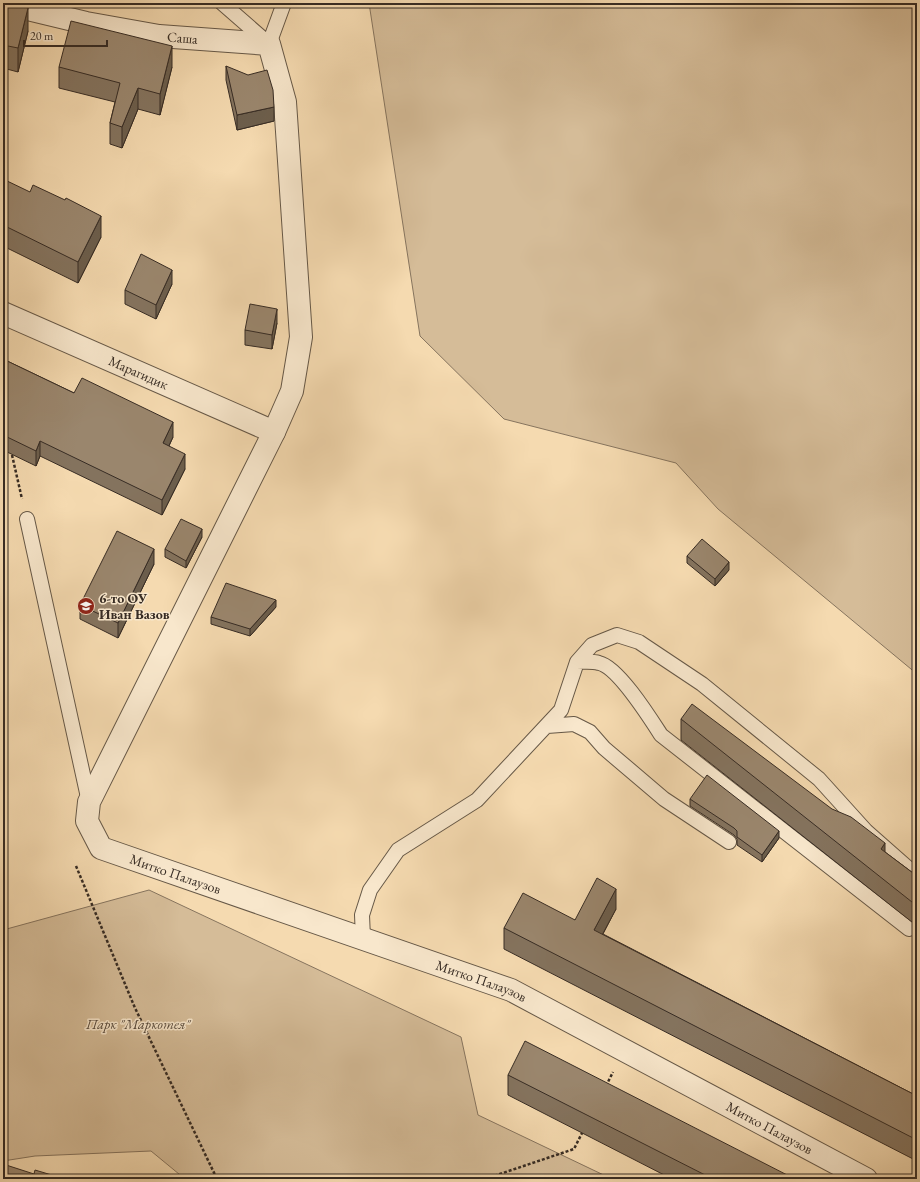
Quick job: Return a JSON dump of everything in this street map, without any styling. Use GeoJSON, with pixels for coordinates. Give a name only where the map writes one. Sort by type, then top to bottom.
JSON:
{"type":"FeatureCollection","features":[{"type":"Feature","properties":{"kind":"street","name":"Саша"},"geometry":{"type":"LineString","coordinates":[[3,3],[86,23],[159,36],[269,44]]}},
{"type":"Feature","properties":{"kind":"street"},"geometry":{"type":"LineString","coordinates":[[88,812],[274,432],[292,391],[301,337],[285,102],[269,44]]}},
{"type":"Feature","properties":{"kind":"street","name":"Марагидик"},"geometry":{"type":"LineString","coordinates":[[3,313],[274,432]]}},
{"type":"Feature","properties":{"kind":"street","name":"Митко Палаузов"},"geometry":{"type":"LineString","coordinates":[[88,812],[101,848],[511,990],[866,1179]]}},
{"type":"Feature","properties":{"kind":"lane"},"geometry":{"type":"LineString","coordinates":[[222,3],[269,44],[284,3]]}},
{"type":"Feature","properties":{"kind":"lane"},"geometry":{"type":"LineString","coordinates":[[27,519],[88,812]]}},
{"type":"Feature","properties":{"kind":"lane"},"geometry":{"type":"LineString","coordinates":[[363,938],[362,915],[370,890],[398,850],[477,800],[561,710],[577,662],[592,645],[617,635],[639,642],[702,684],[819,778],[866,831],[917,876]]}},
{"type":"Feature","properties":{"kind":"lane"},"geometry":{"type":"LineString","coordinates":[[577,662],[600,663],[620,678],[642,706],[661,735],[909,928]]}},
{"type":"Feature","properties":{"kind":"lane"},"geometry":{"type":"LineString","coordinates":[[547,726],[574,724],[590,732],[604,748],[664,799],[729,842]]}},
{"type":"Feature","properties":{"kind":"path"},"geometry":{"type":"LineString","coordinates":[[12,455],[27,519]]}},
{"type":"Feature","properties":{"kind":"path"},"geometry":{"type":"LineString","coordinates":[[76,866],[135,1008],[217,1179]]}},
{"type":"Feature","properties":{"kind":"path"},"geometry":{"type":"LineString","coordinates":[[603,1093],[624,1050]]}},
{"type":"Feature","properties":{"kind":"path"},"geometry":{"type":"LineString","coordinates":[[485,1179],[574,1149],[585,1128]]}},
{"type":"Feature","properties":{"kind":"green space"},"geometry":{"type":"Polygon","coordinates":[[[369,3],[917,3],[917,674],[718,509],[676,463],[504,419],[420,336],[369,3]]]}},
{"type":"Feature","properties":{"kind":"green space","name":"Парк \"Маркотея\""},"geometry":{"type":"Polygon","coordinates":[[[149,890],[461,1037],[478,1115],[612,1179],[185,1179],[151,1151],[35,1156],[3,1161],[3,930],[149,890]]]}},
{"type":"Feature","properties":{"kind":"building"},"geometry":{"type":"Polygon","coordinates":[[[3,3],[10,3],[28,8],[18,48],[3,45],[3,3]]]}},
{"type":"Feature","properties":{"kind":"building"},"geometry":{"type":"Polygon","coordinates":[[[71,21],[172,46],[160,94],[138,88],[122,127],[110,123],[120,83],[59,67],[71,21]]]}},
{"type":"Feature","properties":{"kind":"building"},"geometry":{"type":"Polygon","coordinates":[[[226,66],[248,75],[267,70],[273,90],[274,107],[237,115],[226,66]]]}},
{"type":"Feature","properties":{"kind":"building"},"geometry":{"type":"Polygon","coordinates":[[[3,179],[30,192],[33,185],[65,200],[66,198],[101,216],[78,262],[3,225],[3,179]]]}},
{"type":"Feature","properties":{"kind":"building"},"geometry":{"type":"Polygon","coordinates":[[[141,254],[172,270],[156,305],[125,290],[141,254]]]}},
{"type":"Feature","properties":{"kind":"building"},"geometry":{"type":"Polygon","coordinates":[[[250,304],[277,309],[272,335],[245,330],[250,304]]]}},
{"type":"Feature","properties":{"kind":"building"},"geometry":{"type":"Polygon","coordinates":[[[3,359],[74,393],[82,378],[173,422],[163,443],[185,454],[162,500],[40,441],[36,451],[3,435],[3,359]]]}},
{"type":"Feature","properties":{"kind":"building"},"geometry":{"type":"Polygon","coordinates":[[[181,519],[202,529],[186,561],[165,549],[181,519]]]}},
{"type":"Feature","properties":{"kind":"building"},"geometry":{"type":"Polygon","coordinates":[[[117,531],[154,549],[118,623],[80,605],[117,531]]]}},
{"type":"Feature","properties":{"kind":"building"},"geometry":{"type":"Polygon","coordinates":[[[702,539],[729,562],[715,579],[687,556],[702,539]]]}},
{"type":"Feature","properties":{"kind":"building"},"geometry":{"type":"Polygon","coordinates":[[[226,583],[276,600],[250,629],[211,617],[226,583]]]}},
{"type":"Feature","properties":{"kind":"building"},"geometry":{"type":"Polygon","coordinates":[[[692,704],[832,809],[851,817],[885,843],[881,849],[917,876],[917,906],[681,719],[692,704]]]}},
{"type":"Feature","properties":{"kind":"building"},"geometry":{"type":"Polygon","coordinates":[[[707,775],[779,831],[762,855],[737,837],[737,831],[734,828],[690,799],[707,775]]]}},
{"type":"Feature","properties":{"kind":"building"},"geometry":{"type":"Polygon","coordinates":[[[597,878],[616,889],[594,930],[917,1096],[917,1140],[504,928],[523,893],[575,920],[597,878]]]}},
{"type":"Feature","properties":{"kind":"building"},"geometry":{"type":"Polygon","coordinates":[[[525,1041],[795,1179],[713,1179],[508,1075],[525,1041]]]}},
{"type":"Feature","properties":{"kind":"building"},"geometry":{"type":"Polygon","coordinates":[[[3,1164],[34,1174],[35,1170],[65,1179],[3,1179],[3,1164]]]}},
{"type":"Feature","properties":{"kind":"place","name":"6-то ОУ Иван Вазов"},"geometry":{"type":"Point","coordinates":[86,606]}}]}
